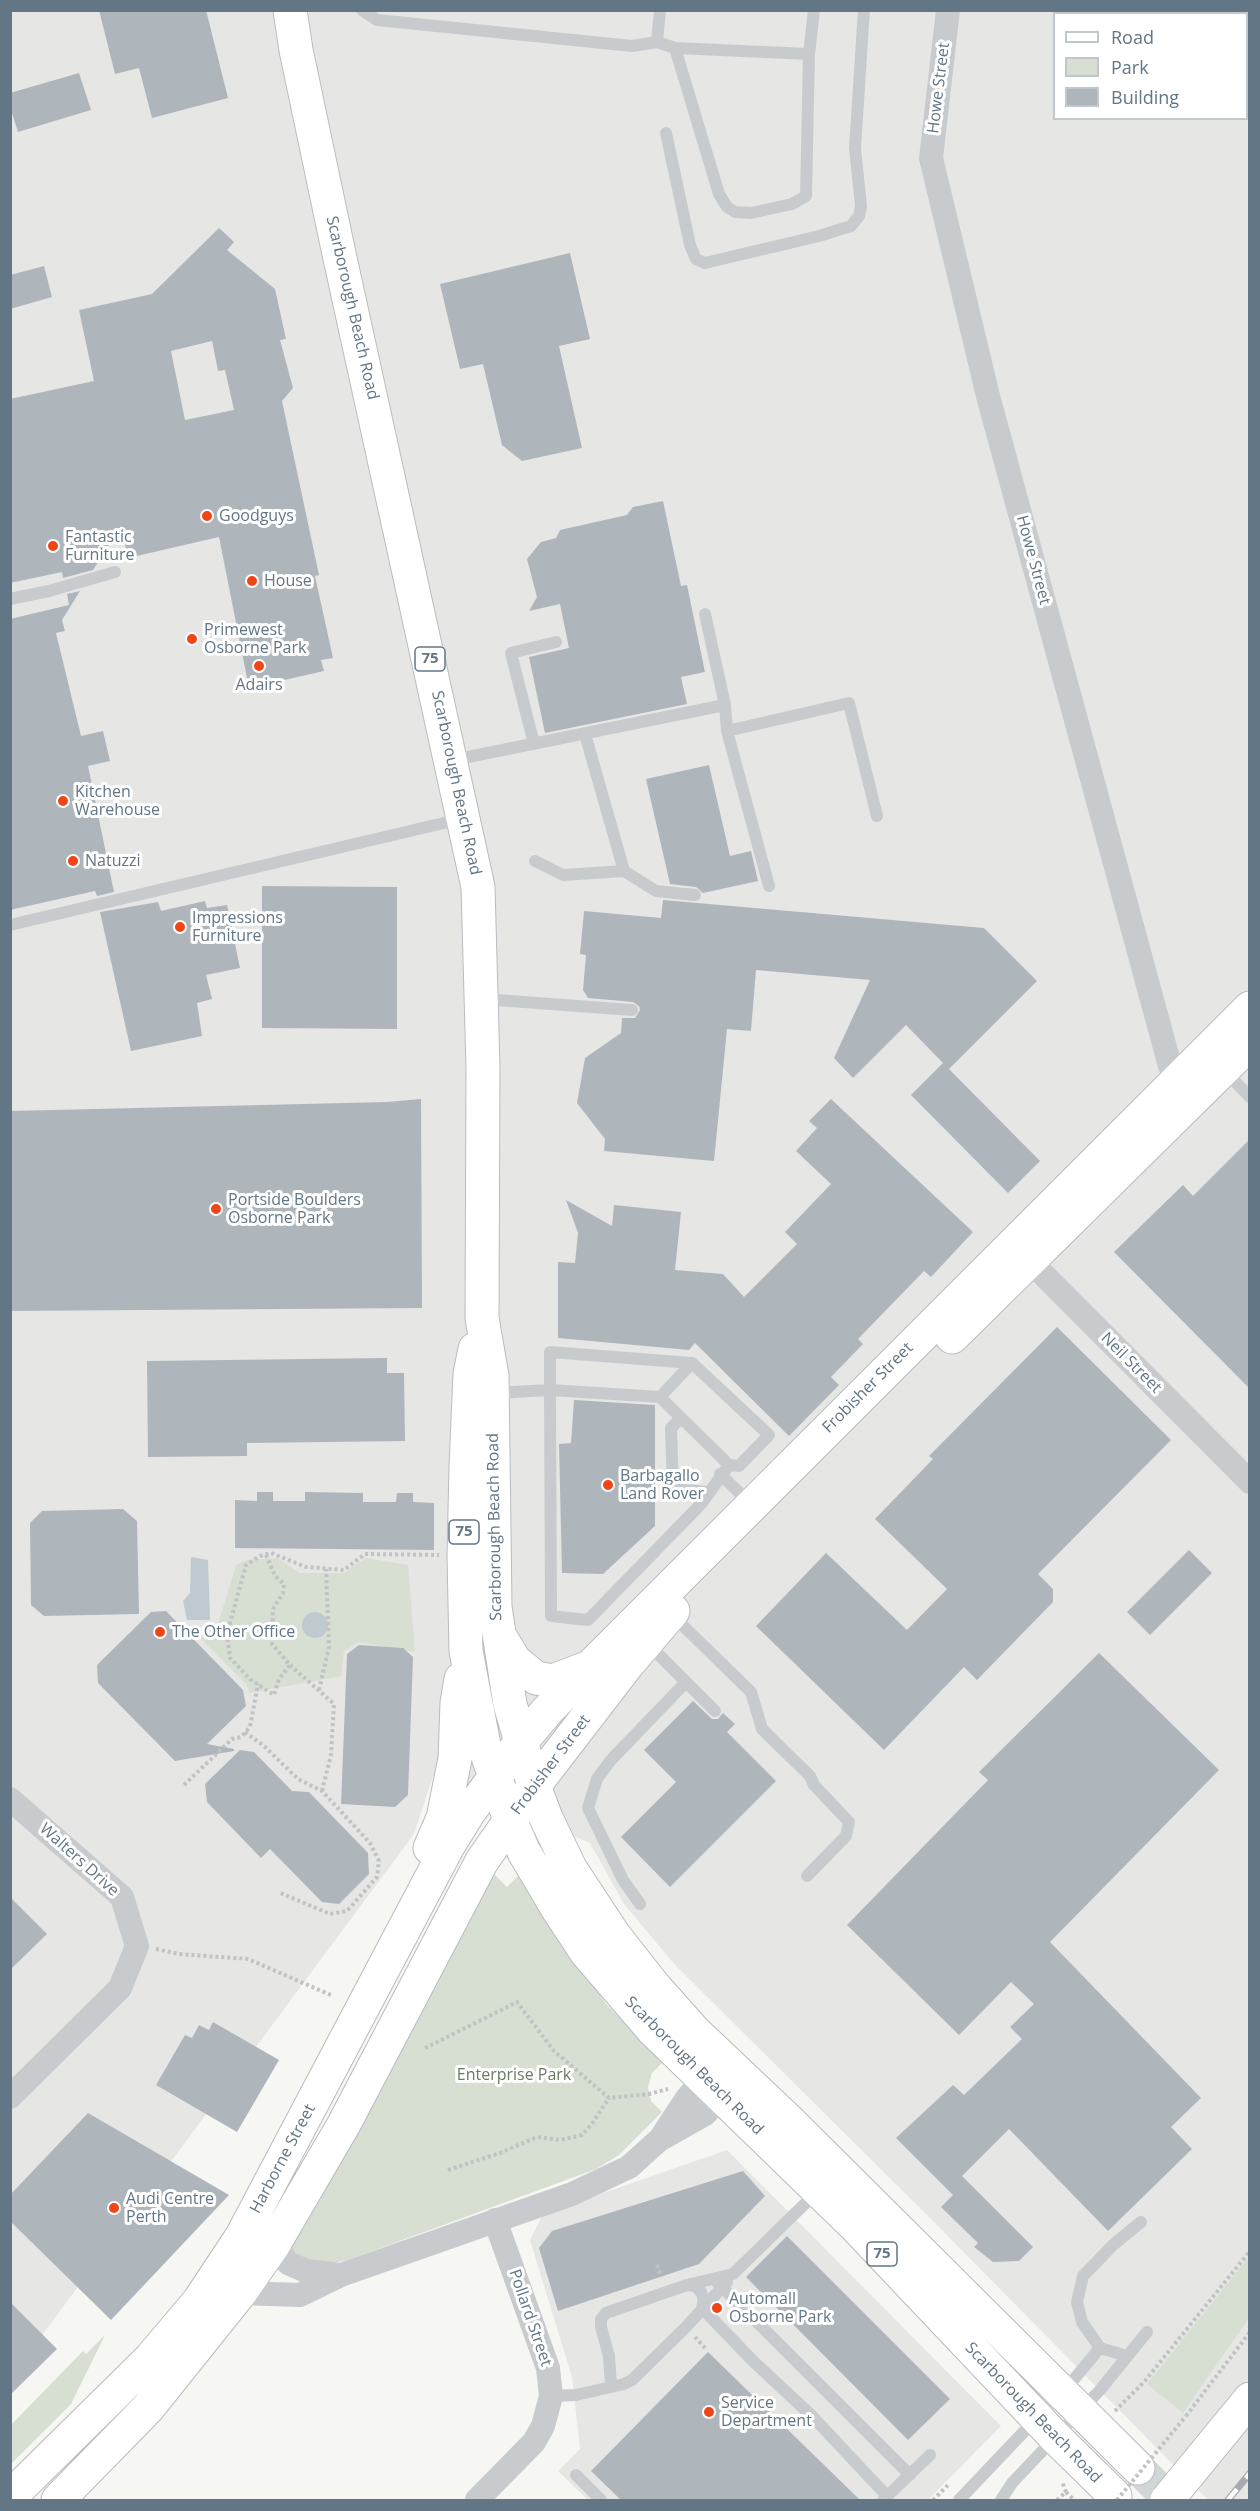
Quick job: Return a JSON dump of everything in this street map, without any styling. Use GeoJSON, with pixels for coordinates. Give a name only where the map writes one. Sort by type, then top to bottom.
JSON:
{"type":"FeatureCollection","features":[{"type":"Feature","properties":{"kind":"main road","name":"Scarborough Beach Road"},"geometry":{"type":"LineString","coordinates":[[290,10],[296,50],[338,249],[465,818],[478,887],[482,999],[482,1318],[493,1393],[495,1606],[510,1704],[534,1786],[546,1818],[570,1868],[614,1935],[654,1986],[713,2079],[1046,2428],[1116,2498]]}},
{"type":"Feature","properties":{"kind":"main road","name":"Frobisher Street"},"geometry":{"type":"LineString","coordinates":[[510,1820],[534,1786],[671,1614],[1021,1252],[1187,1087],[1250,1008]]}},
{"type":"Feature","properties":{"kind":"main road","name":"Frobisher Street"},"geometry":{"type":"LineString","coordinates":[[1187,1087],[1223,1069],[1250,1043]]}},
{"type":"Feature","properties":{"kind":"main road","name":"Frobisher Street"},"geometry":{"type":"LineString","coordinates":[[494,1776],[547,1711],[752,1505],[1021,1252]]}},
{"type":"Feature","properties":{"kind":"main road","name":"Scarborough Beach Road"},"geometry":{"type":"LineString","coordinates":[[482,1318],[470,1374],[464,1556],[466,1651],[484,1745],[510,1820],[524,1852],[586,1952],[653,2030],[713,2079],[1085,2405],[1138,2468]]}},
{"type":"Feature","properties":{"kind":"main road"},"geometry":{"type":"LineString","coordinates":[[498,1632],[515,1661],[536,1678],[553,1681],[589,1668]]}},
{"type":"Feature","properties":{"kind":"main road"},"geometry":{"type":"LineString","coordinates":[[422,1893],[423,1863],[442,1818],[455,1759],[456,1703],[466,1651]]}},
{"type":"Feature","properties":{"kind":"main road","name":"Harborne Street"},"geometry":{"type":"LineString","coordinates":[[10,2497],[150,2359],[199,2301],[242,2236],[448,1846],[494,1776]]}},
{"type":"Feature","properties":{"kind":"main road","name":"Harborne Street"},"geometry":{"type":"LineString","coordinates":[[58,2500],[148,2408],[240,2293],[274,2244],[344,2124],[466,1889],[510,1820]]}},
{"type":"Feature","properties":{"kind":"main road"},"geometry":{"type":"LineString","coordinates":[[1167,2500],[1250,2400]]}},
{"type":"Feature","properties":{"kind":"street","name":"Howe Street"},"geometry":{"type":"LineString","coordinates":[[948,10],[931,158],[998,431],[1170,1066],[1187,1087]]}},
{"type":"Feature","properties":{"kind":"street","name":"Neil Street"},"geometry":{"type":"LineString","coordinates":[[1021,1252],[1250,1482]]}},
{"type":"Feature","properties":{"kind":"street","name":"Walters Drive"},"geometry":{"type":"LineString","coordinates":[[10,1799],[122,1897],[137,1946]]}},
{"type":"Feature","properties":{"kind":"street"},"geometry":{"type":"LineString","coordinates":[[10,2097],[120,1988],[137,1946]]}},
{"type":"Feature","properties":{"kind":"street"},"geometry":{"type":"LineString","coordinates":[[240,2293],[300,2295],[341,2275],[572,2194],[601,2181],[629,2167],[659,2140],[705,2114],[713,2079]]}},
{"type":"Feature","properties":{"kind":"street","name":"Pollard Street"},"geometry":{"type":"LineString","coordinates":[[477,2500],[534,2442],[543,2426],[551,2396],[548,2368],[495,2220]]}},
{"type":"Feature","properties":{"kind":"street"},"geometry":{"type":"LineString","coordinates":[[274,2244],[288,2264],[306,2271],[341,2275]]}},
{"type":"Feature","properties":{"kind":"lane"},"geometry":{"type":"LineString","coordinates":[[362,10],[377,20],[632,46],[657,42],[675,48],[809,54]]}},
{"type":"Feature","properties":{"kind":"lane"},"geometry":{"type":"LineString","coordinates":[[657,42],[660,10]]}},
{"type":"Feature","properties":{"kind":"lane"},"geometry":{"type":"LineString","coordinates":[[675,48],[719,194],[727,207],[735,212],[751,213],[792,204],[806,196],[809,54],[814,10]]}},
{"type":"Feature","properties":{"kind":"lane"},"geometry":{"type":"LineString","coordinates":[[666,133],[690,245],[696,259],[705,263],[819,236],[851,226],[859,216],[861,206],[855,148],[864,10]]}},
{"type":"Feature","properties":{"kind":"lane"},"geometry":{"type":"LineString","coordinates":[[10,599],[49,591],[115,572]]}},
{"type":"Feature","properties":{"kind":"lane"},"geometry":{"type":"LineString","coordinates":[[705,614],[725,705],[727,731],[769,886]]}},
{"type":"Feature","properties":{"kind":"lane"},"geometry":{"type":"LineString","coordinates":[[534,744],[511,653],[556,642]]}},
{"type":"Feature","properties":{"kind":"lane"},"geometry":{"type":"LineString","coordinates":[[727,731],[849,703],[877,816]]}},
{"type":"Feature","properties":{"kind":"lane"},"geometry":{"type":"LineString","coordinates":[[452,760],[725,705]]}},
{"type":"Feature","properties":{"kind":"lane"},"geometry":{"type":"LineString","coordinates":[[585,734],[624,871]]}},
{"type":"Feature","properties":{"kind":"lane"},"geometry":{"type":"LineString","coordinates":[[10,925],[465,818]]}},
{"type":"Feature","properties":{"kind":"lane"},"geometry":{"type":"LineString","coordinates":[[535,861],[563,875],[624,871],[656,891],[695,895]]}},
{"type":"Feature","properties":{"kind":"lane"},"geometry":{"type":"LineString","coordinates":[[482,999],[632,1010]]}},
{"type":"Feature","properties":{"kind":"lane"},"geometry":{"type":"LineString","coordinates":[[1223,1069],[1250,1097]]}},
{"type":"Feature","properties":{"kind":"lane"},"geometry":{"type":"LineString","coordinates":[[550,1352],[692,1363],[768,1435],[739,1466],[724,1470],[702,1503],[588,1620],[551,1616],[550,1352]]}},
{"type":"Feature","properties":{"kind":"lane"},"geometry":{"type":"LineString","coordinates":[[660,1397],[692,1363]]}},
{"type":"Feature","properties":{"kind":"lane"},"geometry":{"type":"LineString","coordinates":[[493,1393],[550,1390],[660,1397],[681,1418],[752,1505]]}},
{"type":"Feature","properties":{"kind":"lane"},"geometry":{"type":"LineString","coordinates":[[681,1418],[671,1428],[673,1490],[708,1492]]}},
{"type":"Feature","properties":{"kind":"lane"},"geometry":{"type":"LineString","coordinates":[[671,1614],[751,1692],[762,1729],[810,1776],[814,1785],[849,1822],[846,1836],[807,1876]]}},
{"type":"Feature","properties":{"kind":"lane"},"geometry":{"type":"LineString","coordinates":[[646,1643],[716,1711]]}},
{"type":"Feature","properties":{"kind":"lane"},"geometry":{"type":"LineString","coordinates":[[640,1904],[623,1880],[588,1808],[597,1779],[610,1761],[686,1682]]}},
{"type":"Feature","properties":{"kind":"lane"},"geometry":{"type":"LineString","coordinates":[[611,2386],[610,2364],[601,2327],[601,2319],[606,2313],[687,2285],[718,2282],[734,2274],[819,2190]]}},
{"type":"Feature","properties":{"kind":"lane"},"geometry":{"type":"LineString","coordinates":[[1127,2356],[1100,2348],[1082,2322],[1077,2301],[1083,2276],[1113,2245],[1141,2222]]}},
{"type":"Feature","properties":{"kind":"lane"},"geometry":{"type":"LineString","coordinates":[[551,2396],[566,2396],[624,2384],[632,2380],[686,2327],[702,2308],[718,2282]]}},
{"type":"Feature","properties":{"kind":"lane"},"geometry":{"type":"LineString","coordinates":[[718,2282],[910,2475]]}},
{"type":"Feature","properties":{"kind":"lane"},"geometry":{"type":"LineString","coordinates":[[687,2285],[695,2286],[701,2292],[704,2299],[702,2308]]}},
{"type":"Feature","properties":{"kind":"lane"},"geometry":{"type":"LineString","coordinates":[[702,2308],[753,2361],[812,2416],[885,2498],[930,2455]]}},
{"type":"Feature","properties":{"kind":"lane"},"geometry":{"type":"LineString","coordinates":[[958,2500],[1046,2428],[1085,2405],[1147,2332]]}},
{"type":"Feature","properties":{"kind":"lane"},"geometry":{"type":"LineString","coordinates":[[1001,2500],[1046,2428],[1085,2405],[1100,2348]]}},
{"type":"Feature","properties":{"kind":"lane"},"geometry":{"type":"LineString","coordinates":[[576,2475],[601,2500]]}},
{"type":"Feature","properties":{"kind":"path"},"geometry":{"type":"LineString","coordinates":[[290,1665],[279,1679],[274,1695],[258,1684],[230,1658],[227,1634],[246,1565],[271,1553],[306,1567],[344,1570],[365,1554],[443,1555]]}},
{"type":"Feature","properties":{"kind":"path"},"geometry":{"type":"LineString","coordinates":[[266,1555],[275,1576],[284,1584],[283,1593],[273,1609],[272,1644],[290,1665],[334,1704],[331,1755],[322,1791]]}},
{"type":"Feature","properties":{"kind":"path"},"geometry":{"type":"LineString","coordinates":[[319,1691],[329,1647],[326,1569]]}},
{"type":"Feature","properties":{"kind":"path"},"geometry":{"type":"LineString","coordinates":[[184,1785],[232,1739],[241,1737],[250,1727],[258,1684]]}},
{"type":"Feature","properties":{"kind":"path"},"geometry":{"type":"LineString","coordinates":[[245,1732],[264,1746],[298,1779],[322,1791],[370,1843],[379,1861],[377,1877],[346,1911],[330,1914],[278,1892]]}},
{"type":"Feature","properties":{"kind":"path"},"geometry":{"type":"LineString","coordinates":[[137,1946],[179,1954],[248,1959],[333,1996]]}},
{"type":"Feature","properties":{"kind":"path"},"geometry":{"type":"LineString","coordinates":[[425,2048],[518,2002],[554,2051],[609,2098],[649,2094],[713,2079]]}},
{"type":"Feature","properties":{"kind":"path"},"geometry":{"type":"LineString","coordinates":[[448,2170],[500,2153],[537,2137],[560,2140],[582,2135],[591,2126],[609,2098]]}},
{"type":"Feature","properties":{"kind":"path"},"geometry":{"type":"LineString","coordinates":[[1085,2405],[1144,2382],[1250,2251]]}},
{"type":"Feature","properties":{"kind":"path"},"geometry":{"type":"LineString","coordinates":[[657,2265],[666,2292]]}},
{"type":"Feature","properties":{"kind":"path"},"geometry":{"type":"LineString","coordinates":[[686,2327],[705,2348]]}},
{"type":"Feature","properties":{"kind":"path"},"geometry":{"type":"LineString","coordinates":[[1116,2498],[1186,2416],[1250,2332]]}},
{"type":"Feature","properties":{"kind":"path"},"geometry":{"type":"LineString","coordinates":[[1060,2475],[1065,2492],[1074,2500]]}},
{"type":"Feature","properties":{"kind":"path"},"geometry":{"type":"LineString","coordinates":[[1057,2500],[1065,2492]]}},
{"type":"Feature","properties":{"kind":"shaded area"},"geometry":{"type":"Polygon","coordinates":[[[11,11],[1249,11],[1249,2500],[1208,2500],[930,2218],[675,1965],[624,1904],[590,1843],[433,1776],[414,1834],[11,2377],[11,11]]]}},
{"type":"Feature","properties":{"kind":"shaded area"},"geometry":{"type":"Polygon","coordinates":[[[191,1557],[208,1560],[210,1620],[187,1620],[183,1601],[190,1593],[191,1557]]]}},
{"type":"Feature","properties":{"kind":"shaded area"},"geometry":{"type":"Polygon","coordinates":[[[315,1612],[324,1616],[328,1625],[324,1634],[315,1638],[306,1634],[302,1625],[306,1616],[315,1612]]]}},
{"type":"Feature","properties":{"kind":"shaded area","name":"Automall Osborne Park"},"geometry":{"type":"Polygon","coordinates":[[[727,2150],[1001,2426],[928,2500],[588,2500],[558,2471],[580,2449],[572,2377],[530,2240],[543,2214],[727,2150]]]}},
{"type":"Feature","properties":{"kind":"green space"},"geometry":{"type":"Polygon","coordinates":[[[277,1558],[300,1573],[344,1573],[366,1558],[408,1565],[415,1652],[359,1642],[344,1651],[341,1676],[250,1693],[246,1684],[195,1633],[208,1634],[219,1621],[236,1565],[247,1560],[277,1558]]]}},
{"type":"Feature","properties":{"kind":"green space","name":"Enterprise Park"},"geometry":{"type":"Polygon","coordinates":[[[493,1873],[507,1887],[518,1876],[606,2004],[663,2062],[652,2073],[648,2087],[651,2101],[662,2112],[619,2155],[596,2169],[348,2260],[328,2264],[311,2264],[291,2251],[292,2240],[493,1873]]]}},
{"type":"Feature","properties":{"kind":"green space"},"geometry":{"type":"Polygon","coordinates":[[[1249,2257],[1249,2318],[1183,2413],[1147,2384],[1249,2257]]]}},
{"type":"Feature","properties":{"kind":"green space"},"geometry":{"type":"Polygon","coordinates":[[[105,2335],[71,2404],[11,2464],[11,2425],[83,2351],[86,2354],[105,2335]]]}},
{"type":"Feature","properties":{"kind":"building"},"geometry":{"type":"Polygon","coordinates":[[[99,10],[206,10],[228,98],[152,118],[139,68],[115,74],[99,10]]]}},
{"type":"Feature","properties":{"kind":"building"},"geometry":{"type":"Polygon","coordinates":[[[79,73],[91,110],[18,132],[10,107],[10,93],[79,73]]]}},
{"type":"Feature","properties":{"kind":"building"},"geometry":{"type":"Polygon","coordinates":[[[219,228],[234,242],[227,250],[275,289],[286,339],[280,340],[293,388],[282,401],[319,575],[315,576],[333,658],[321,660],[324,671],[249,688],[219,537],[128,558],[121,526],[93,570],[63,578],[62,572],[10,583],[10,399],[94,381],[79,310],[152,294],[219,228]],[[212,341],[171,351],[185,420],[234,410],[225,370],[218,371],[212,341]]]}},
{"type":"Feature","properties":{"kind":"building"},"geometry":{"type":"Polygon","coordinates":[[[570,253],[590,339],[559,346],[582,448],[522,461],[502,445],[483,364],[460,369],[440,284],[570,253]]]}},
{"type":"Feature","properties":{"kind":"building"},"geometry":{"type":"Polygon","coordinates":[[[44,266],[52,297],[10,309],[10,275],[44,266]]]}},
{"type":"Feature","properties":{"kind":"building"},"geometry":{"type":"Polygon","coordinates":[[[663,501],[681,586],[687,585],[705,672],[681,677],[687,704],[545,733],[529,657],[569,648],[560,604],[529,611],[537,597],[527,559],[541,542],[556,538],[560,530],[627,515],[633,507],[663,501]]]}},
{"type":"Feature","properties":{"kind":"building"},"geometry":{"type":"Polygon","coordinates":[[[80,591],[62,620],[65,631],[56,633],[81,736],[103,731],[110,761],[88,766],[114,892],[97,896],[95,891],[10,910],[10,619],[69,605],[67,594],[80,591]]]}},
{"type":"Feature","properties":{"kind":"building"},"geometry":{"type":"Polygon","coordinates":[[[709,765],[730,856],[751,851],[758,881],[703,893],[696,887],[670,884],[646,779],[709,765]]]}},
{"type":"Feature","properties":{"kind":"building"},"geometry":{"type":"Polygon","coordinates":[[[262,886],[397,887],[397,1029],[262,1028],[262,886]]]}},
{"type":"Feature","properties":{"kind":"building"},"geometry":{"type":"Polygon","coordinates":[[[663,900],[984,928],[1037,981],[949,1069],[1040,1161],[1008,1193],[911,1095],[943,1063],[906,1025],[853,1078],[834,1058],[870,980],[756,970],[751,1031],[727,1029],[714,1161],[604,1151],[605,1139],[577,1103],[585,1058],[621,1033],[622,1018],[635,1018],[640,1010],[639,1006],[633,1002],[588,998],[583,990],[586,955],[580,954],[584,911],[661,918],[663,900]]]}},
{"type":"Feature","properties":{"kind":"building"},"geometry":{"type":"Polygon","coordinates":[[[205,901],[207,908],[227,905],[240,968],[206,975],[212,999],[197,1003],[202,1036],[131,1051],[100,912],[158,902],[161,911],[205,901]]]}},
{"type":"Feature","properties":{"kind":"building","name":"Portside Boulders Osborne Park"},"geometry":{"type":"Polygon","coordinates":[[[421,1099],[422,1308],[10,1311],[10,1111],[387,1102],[421,1099]]]}},
{"type":"Feature","properties":{"kind":"building"},"geometry":{"type":"Polygon","coordinates":[[[831,1099],[973,1232],[931,1277],[924,1271],[858,1339],[863,1344],[831,1377],[839,1385],[789,1436],[695,1343],[689,1350],[558,1338],[558,1262],[575,1263],[578,1233],[566,1200],[612,1226],[614,1205],[681,1212],[675,1270],[723,1274],[744,1297],[797,1244],[785,1232],[831,1184],[796,1151],[817,1128],[809,1121],[831,1099]]]}},
{"type":"Feature","properties":{"kind":"building"},"geometry":{"type":"Polygon","coordinates":[[[1250,1139],[1250,1389],[1114,1252],[1183,1185],[1193,1196],[1250,1139]]]}},
{"type":"Feature","properties":{"kind":"building"},"geometry":{"type":"Polygon","coordinates":[[[1057,1327],[1171,1440],[1038,1574],[1053,1589],[1053,1602],[977,1680],[964,1667],[884,1750],[756,1626],[826,1553],[907,1630],[947,1589],[875,1519],[933,1459],[929,1456],[1057,1327]]]}},
{"type":"Feature","properties":{"kind":"building"},"geometry":{"type":"Polygon","coordinates":[[[387,1358],[387,1373],[404,1373],[405,1441],[247,1443],[247,1456],[148,1457],[147,1361],[387,1358]]]}},
{"type":"Feature","properties":{"kind":"building","name":"Barbagallo Land Rover"},"geometry":{"type":"Polygon","coordinates":[[[574,1400],[655,1405],[655,1526],[603,1574],[562,1573],[559,1444],[571,1443],[574,1400]]]}},
{"type":"Feature","properties":{"kind":"building"},"geometry":{"type":"Polygon","coordinates":[[[257,1492],[273,1492],[273,1501],[305,1501],[305,1492],[363,1493],[363,1502],[396,1502],[397,1493],[413,1493],[413,1502],[434,1503],[434,1550],[235,1548],[235,1500],[257,1501],[257,1492]]]}},
{"type":"Feature","properties":{"kind":"building"},"geometry":{"type":"Polygon","coordinates":[[[123,1509],[137,1521],[139,1614],[44,1616],[31,1605],[30,1523],[42,1511],[123,1509]]]}},
{"type":"Feature","properties":{"kind":"building"},"geometry":{"type":"Polygon","coordinates":[[[1189,1550],[1212,1573],[1150,1635],[1127,1612],[1189,1550]]]}},
{"type":"Feature","properties":{"kind":"building"},"geometry":{"type":"Polygon","coordinates":[[[166,1611],[243,1690],[246,1706],[207,1744],[234,1749],[234,1751],[175,1761],[98,1683],[97,1665],[151,1612],[166,1611]]]}},
{"type":"Feature","properties":{"kind":"building"},"geometry":{"type":"Polygon","coordinates":[[[359,1645],[403,1648],[413,1657],[408,1795],[395,1807],[341,1804],[347,1654],[359,1645]]]}},
{"type":"Feature","properties":{"kind":"building"},"geometry":{"type":"Polygon","coordinates":[[[1099,1653],[1219,1770],[1050,1942],[1201,2098],[1171,2127],[1192,2149],[1108,2231],[1009,2129],[962,2176],[1033,2247],[1019,2261],[993,2262],[974,2247],[978,2243],[941,2207],[953,2195],[896,2138],[953,2085],[964,2095],[1022,2039],[1010,2027],[1034,2004],[1011,1982],[959,2035],[847,1925],[988,1780],[979,1772],[1099,1653]]]}},
{"type":"Feature","properties":{"kind":"building"},"geometry":{"type":"Polygon","coordinates":[[[693,1701],[712,1719],[718,1719],[723,1713],[735,1724],[727,1732],[776,1781],[670,1887],[621,1837],[676,1782],[644,1750],[693,1701]]]}},
{"type":"Feature","properties":{"kind":"building"},"geometry":{"type":"Polygon","coordinates":[[[240,1750],[254,1752],[292,1791],[309,1792],[368,1853],[369,1874],[339,1904],[322,1902],[270,1849],[261,1858],[207,1802],[205,1784],[240,1750]]]}},
{"type":"Feature","properties":{"kind":"building"},"geometry":{"type":"Polygon","coordinates":[[[10,1897],[47,1934],[10,1970],[10,1897]]]}},
{"type":"Feature","properties":{"kind":"building"},"geometry":{"type":"Polygon","coordinates":[[[213,2022],[279,2060],[237,2132],[156,2085],[185,2035],[192,2038],[199,2025],[209,2030],[213,2022]]]}},
{"type":"Feature","properties":{"kind":"building","name":"Audi Centre Perth"},"geometry":{"type":"Polygon","coordinates":[[[88,2113],[229,2195],[111,2320],[10,2221],[10,2195],[88,2113]]]}},
{"type":"Feature","properties":{"kind":"building"},"geometry":{"type":"Polygon","coordinates":[[[743,2171],[765,2196],[699,2264],[558,2311],[539,2248],[552,2231],[743,2171]]]}},
{"type":"Feature","properties":{"kind":"building"},"geometry":{"type":"Polygon","coordinates":[[[787,2236],[950,2399],[908,2440],[746,2277],[787,2236]]]}},
{"type":"Feature","properties":{"kind":"building"},"geometry":{"type":"Polygon","coordinates":[[[10,2302],[57,2349],[10,2395],[10,2302]]]}},
{"type":"Feature","properties":{"kind":"building","name":"Service Department"},"geometry":{"type":"Polygon","coordinates":[[[708,2352],[860,2500],[621,2500],[591,2471],[708,2352]]]}},
{"type":"Feature","properties":{"kind":"tunnel"},"geometry":{"type":"LineString","coordinates":[[1138,2468],[1170,2500]]}},
{"type":"Feature","properties":{"kind":"railway"},"geometry":{"type":"LineString","coordinates":[[1228,2500],[1250,2473]]}},
{"type":"Feature","properties":{"kind":"place","name":"Goodguys"},"geometry":{"type":"Point","coordinates":[207,516]}},
{"type":"Feature","properties":{"kind":"place","name":"Fantastic Furniture"},"geometry":{"type":"Point","coordinates":[53,546]}},
{"type":"Feature","properties":{"kind":"place","name":"House"},"geometry":{"type":"Point","coordinates":[252,581]}},
{"type":"Feature","properties":{"kind":"place","name":"Primewest Osborne Park"},"geometry":{"type":"Point","coordinates":[192,639]}},
{"type":"Feature","properties":{"kind":"place","name":"Adairs"},"geometry":{"type":"Point","coordinates":[259,666]}},
{"type":"Feature","properties":{"kind":"place","name":"Kitchen Warehouse"},"geometry":{"type":"Point","coordinates":[63,801]}},
{"type":"Feature","properties":{"kind":"place","name":"Natuzzi"},"geometry":{"type":"Point","coordinates":[73,861]}},
{"type":"Feature","properties":{"kind":"place","name":"Impressions Furniture"},"geometry":{"type":"Point","coordinates":[180,927]}},
{"type":"Feature","properties":{"kind":"place","name":"Portside Boulders Osborne Park"},"geometry":{"type":"Point","coordinates":[216,1209]}},
{"type":"Feature","properties":{"kind":"place","name":"Barbagallo Land Rover"},"geometry":{"type":"Point","coordinates":[608,1485]}},
{"type":"Feature","properties":{"kind":"place","name":"The Other Office"},"geometry":{"type":"Point","coordinates":[160,1632]}},
{"type":"Feature","properties":{"kind":"place","name":"Audi Centre Perth"},"geometry":{"type":"Point","coordinates":[114,2208]}},
{"type":"Feature","properties":{"kind":"place","name":"Automall Osborne Park"},"geometry":{"type":"Point","coordinates":[717,2308]}},
{"type":"Feature","properties":{"kind":"place","name":"Service Department"},"geometry":{"type":"Point","coordinates":[709,2412]}}]}
